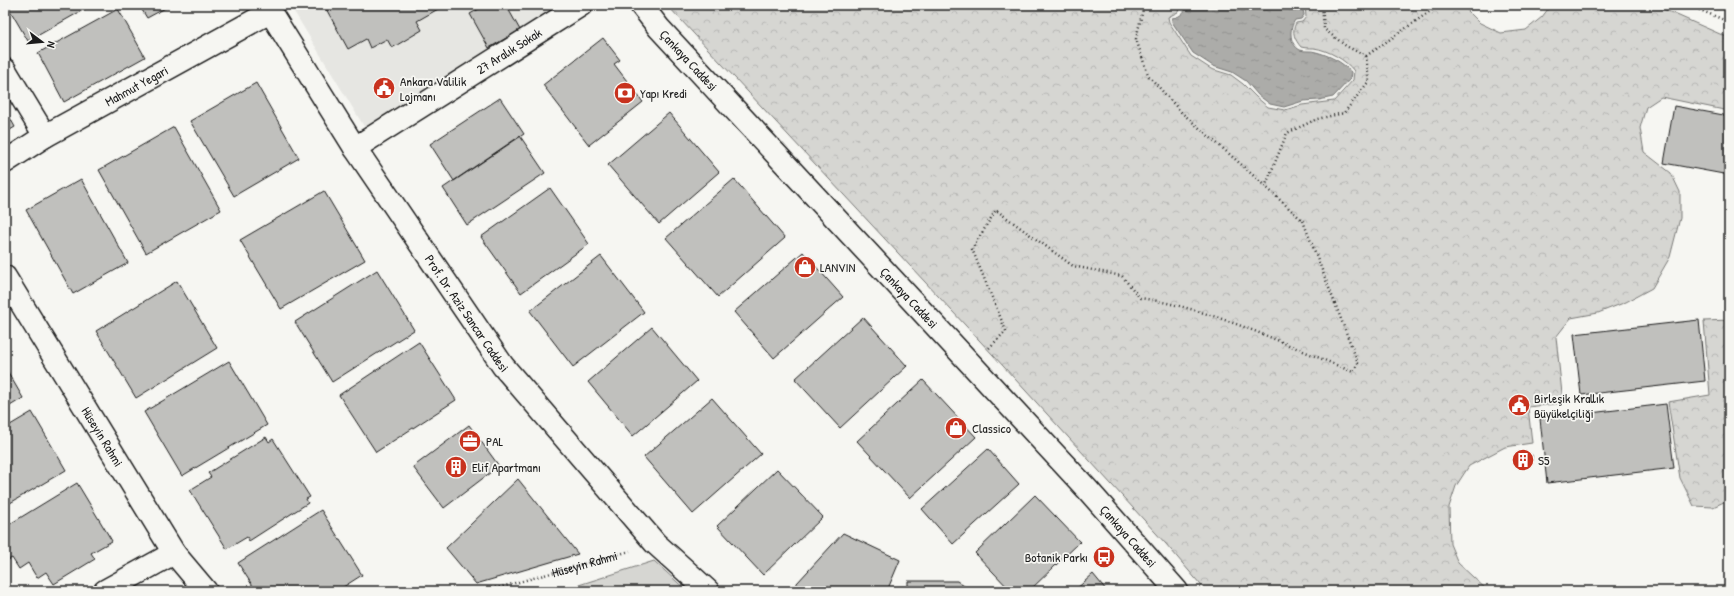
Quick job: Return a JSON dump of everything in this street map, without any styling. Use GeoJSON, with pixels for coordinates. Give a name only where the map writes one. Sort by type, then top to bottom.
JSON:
{"type":"FeatureCollection","features":[{"type":"Feature","properties":{"kind":"street","name":"27 Aralık Sokak"},"geometry":{"type":"LineString","coordinates":[[355,148],[581,5]]}},
{"type":"Feature","properties":{"kind":"street","name":"Çankaya Caddesi"},"geometry":{"type":"LineString","coordinates":[[641,5],[659,28],[1087,489],[1177,591]]}},
{"type":"Feature","properties":{"kind":"street","name":"Prof. Dr. Aziz Sancar Caddesi"},"geometry":{"type":"LineString","coordinates":[[268,8],[355,148],[503,366],[655,543],[708,591]]}},
{"type":"Feature","properties":{"kind":"street","name":"Mahmut Yegari"},"geometry":{"type":"LineString","coordinates":[[5,162],[45,136],[268,8]]}},
{"type":"Feature","properties":{"kind":"street"},"geometry":{"type":"LineString","coordinates":[[5,70],[45,136]]}},
{"type":"Feature","properties":{"kind":"street","name":"Hüseyin Rahmi"},"geometry":{"type":"LineString","coordinates":[[5,277],[174,553],[206,591]]}},
{"type":"Feature","properties":{"kind":"street"},"geometry":{"type":"LineString","coordinates":[[105,591],[174,553]]}},
{"type":"Feature","properties":{"kind":"path"},"geometry":{"type":"LineString","coordinates":[[972,366],[1006,330],[972,249],[996,210],[1073,266],[1122,276],[1140,298],[1166,302],[1228,322],[1353,372],[1358,363],[1303,221],[1181,112],[1148,75],[1136,39],[1144,5]]}},
{"type":"Feature","properties":{"kind":"path"},"geometry":{"type":"LineString","coordinates":[[1322,5],[1324,30],[1346,46],[1366,56]]}},
{"type":"Feature","properties":{"kind":"path"},"geometry":{"type":"LineString","coordinates":[[1366,56],[1439,5]]}},
{"type":"Feature","properties":{"kind":"path"},"geometry":{"type":"LineString","coordinates":[[1688,5],[1729,22]]}},
{"type":"Feature","properties":{"kind":"path"},"geometry":{"type":"LineString","coordinates":[[1266,187],[1287,133],[1317,119],[1344,113],[1369,81],[1366,56]]}},
{"type":"Feature","properties":{"kind":"path","name":"Hüseyin Rahmi"},"geometry":{"type":"LineString","coordinates":[[467,591],[501,587],[655,543]]}},
{"type":"Feature","properties":{"kind":"shaded area","name":"Ankara Valilik Lojmanı"},"geometry":{"type":"Polygon","coordinates":[[[290,5],[559,5],[365,128],[290,5]]]}},
{"type":"Feature","properties":{"kind":"green space"},"geometry":{"type":"Polygon","coordinates":[[[667,5],[1181,5],[1178,12],[1168,17],[1169,22],[1191,56],[1211,69],[1231,75],[1268,107],[1285,110],[1302,105],[1334,101],[1353,80],[1354,71],[1342,59],[1319,49],[1301,47],[1297,42],[1294,36],[1294,30],[1296,23],[1302,22],[1306,17],[1305,5],[1462,5],[1480,23],[1501,33],[1526,30],[1542,17],[1551,5],[1654,5],[1729,38],[1729,111],[1661,97],[1646,107],[1640,128],[1644,152],[1671,173],[1680,192],[1680,218],[1670,257],[1652,288],[1626,302],[1598,313],[1571,318],[1556,337],[1563,403],[1528,407],[1532,443],[1505,447],[1469,466],[1456,486],[1449,507],[1450,544],[1458,563],[1488,591],[1206,591],[1166,544],[993,355],[667,5]]]}},
{"type":"Feature","properties":{"kind":"green space"},"geometry":{"type":"Polygon","coordinates":[[[1729,320],[1729,489],[1726,501],[1713,507],[1694,506],[1680,478],[1668,402],[1710,395],[1704,321],[1729,320]]]}},
{"type":"Feature","properties":{"kind":"green space"},"geometry":{"type":"Polygon","coordinates":[[[654,561],[687,591],[560,591],[654,561]]]}},
{"type":"Feature","properties":{"kind":"water"},"geometry":{"type":"Polygon","coordinates":[[[1192,5],[1302,5],[1304,15],[1301,19],[1295,20],[1291,32],[1294,44],[1300,50],[1321,53],[1340,62],[1351,72],[1350,79],[1333,97],[1303,101],[1284,107],[1270,104],[1258,95],[1246,81],[1232,72],[1213,66],[1193,53],[1172,22],[1172,18],[1181,15],[1192,5]]]}},
{"type":"Feature","properties":{"kind":"building"},"geometry":{"type":"Polygon","coordinates":[[[7,5],[92,5],[28,41],[7,5]]]}},
{"type":"Feature","properties":{"kind":"building"},"geometry":{"type":"Polygon","coordinates":[[[139,5],[171,5],[147,18],[139,5]]]}},
{"type":"Feature","properties":{"kind":"building","name":"Ankara Valilik Lojmanı"},"geometry":{"type":"Polygon","coordinates":[[[324,5],[445,5],[417,21],[422,30],[392,48],[387,39],[370,48],[366,39],[348,49],[324,5]]]}},
{"type":"Feature","properties":{"kind":"building"},"geometry":{"type":"Polygon","coordinates":[[[486,5],[506,5],[520,30],[489,48],[470,14],[486,5]]]}},
{"type":"Feature","properties":{"kind":"building"},"geometry":{"type":"Polygon","coordinates":[[[118,9],[145,57],[64,102],[38,53],[118,9]]]}},
{"type":"Feature","properties":{"kind":"building"},"geometry":{"type":"Polygon","coordinates":[[[603,38],[620,60],[614,64],[643,102],[589,145],[543,85],[603,38]]]}},
{"type":"Feature","properties":{"kind":"building"},"geometry":{"type":"Polygon","coordinates":[[[256,83],[299,158],[234,196],[190,121],[256,83]]]}},
{"type":"Feature","properties":{"kind":"building"},"geometry":{"type":"Polygon","coordinates":[[[500,98],[524,134],[454,181],[430,144],[500,98]]]}},
{"type":"Feature","properties":{"kind":"building"},"geometry":{"type":"Polygon","coordinates":[[[1674,106],[1729,116],[1729,175],[1664,163],[1674,106]]]}},
{"type":"Feature","properties":{"kind":"building"},"geometry":{"type":"Polygon","coordinates":[[[5,109],[15,127],[5,133],[5,109]]]}},
{"type":"Feature","properties":{"kind":"building"},"geometry":{"type":"Polygon","coordinates":[[[669,113],[719,172],[659,224],[608,165],[669,113]]]}},
{"type":"Feature","properties":{"kind":"building"},"geometry":{"type":"Polygon","coordinates":[[[174,127],[221,210],[146,253],[99,170],[174,127]]]}},
{"type":"Feature","properties":{"kind":"building"},"geometry":{"type":"Polygon","coordinates":[[[520,136],[545,173],[467,225],[443,188],[520,136]]]}},
{"type":"Feature","properties":{"kind":"building"},"geometry":{"type":"Polygon","coordinates":[[[81,179],[128,263],[73,294],[26,210],[81,179]]]}},
{"type":"Feature","properties":{"kind":"building"},"geometry":{"type":"Polygon","coordinates":[[[734,179],[785,238],[718,297],[666,238],[734,179]]]}},
{"type":"Feature","properties":{"kind":"building"},"geometry":{"type":"Polygon","coordinates":[[[550,188],[589,244],[521,293],[481,237],[550,188]]]}},
{"type":"Feature","properties":{"kind":"building"},"geometry":{"type":"Polygon","coordinates":[[[324,191],[365,260],[281,309],[240,240],[324,191]]]}},
{"type":"Feature","properties":{"kind":"building"},"geometry":{"type":"Polygon","coordinates":[[[803,252],[843,297],[774,358],[734,312],[803,252]]]}},
{"type":"Feature","properties":{"kind":"building"},"geometry":{"type":"Polygon","coordinates":[[[601,256],[644,312],[573,367],[530,311],[601,256]]]}},
{"type":"Feature","properties":{"kind":"building"},"geometry":{"type":"Polygon","coordinates":[[[377,270],[414,330],[332,382],[295,322],[377,270]]]}},
{"type":"Feature","properties":{"kind":"building"},"geometry":{"type":"Polygon","coordinates":[[[177,281],[217,348],[136,398],[96,331],[177,281]]]}},
{"type":"Feature","properties":{"kind":"building"},"geometry":{"type":"Polygon","coordinates":[[[863,317],[907,366],[840,428],[795,379],[863,317]]]}},
{"type":"Feature","properties":{"kind":"building"},"geometry":{"type":"Polygon","coordinates":[[[1699,320],[1705,381],[1581,395],[1574,334],[1699,320]]]}},
{"type":"Feature","properties":{"kind":"building"},"geometry":{"type":"Polygon","coordinates":[[[652,327],[697,381],[633,436],[588,382],[652,327]]]}},
{"type":"Feature","properties":{"kind":"building"},"geometry":{"type":"Polygon","coordinates":[[[419,342],[456,400],[376,452],[339,395],[419,342]]]}},
{"type":"Feature","properties":{"kind":"building"},"geometry":{"type":"Polygon","coordinates":[[[229,361],[267,425],[182,476],[144,412],[229,361]]]}},
{"type":"Feature","properties":{"kind":"building"},"geometry":{"type":"Polygon","coordinates":[[[5,367],[23,398],[5,409],[5,367]]]}},
{"type":"Feature","properties":{"kind":"building"},"geometry":{"type":"Polygon","coordinates":[[[923,380],[976,437],[910,498],[857,441],[923,380]]]}},
{"type":"Feature","properties":{"kind":"building"},"geometry":{"type":"Polygon","coordinates":[[[712,398],[761,454],[693,514],[644,457],[712,398]]]}},
{"type":"Feature","properties":{"kind":"building"},"geometry":{"type":"Polygon","coordinates":[[[1666,404],[1674,468],[1547,483],[1540,419],[1666,404]]]}},
{"type":"Feature","properties":{"kind":"building"},"geometry":{"type":"Polygon","coordinates":[[[32,412],[66,470],[5,506],[5,428],[32,412]]]}},
{"type":"Feature","properties":{"kind":"building","name":"Elif Apartmanı"},"geometry":{"type":"Polygon","coordinates":[[[469,425],[499,466],[444,508],[413,467],[469,425]]]}},
{"type":"Feature","properties":{"kind":"building"},"geometry":{"type":"Polygon","coordinates":[[[266,437],[269,442],[273,439],[310,497],[306,499],[308,503],[249,541],[247,537],[227,549],[190,490],[211,477],[208,473],[266,437]]]}},
{"type":"Feature","properties":{"kind":"building"},"geometry":{"type":"Polygon","coordinates":[[[988,449],[1019,484],[953,544],[922,509],[988,449]]]}},
{"type":"Feature","properties":{"kind":"building","name":"S5"},"geometry":{"type":"Polygon","coordinates":[[[1532,455],[1532,462],[1515,464],[1514,458],[1532,455]]]}},
{"type":"Feature","properties":{"kind":"building"},"geometry":{"type":"Polygon","coordinates":[[[777,469],[823,517],[763,575],[717,526],[777,469]]]}},
{"type":"Feature","properties":{"kind":"building"},"geometry":{"type":"Polygon","coordinates":[[[518,479],[578,554],[476,584],[446,548],[518,479]]]}},
{"type":"Feature","properties":{"kind":"building"},"geometry":{"type":"Polygon","coordinates":[[[77,483],[112,541],[91,553],[95,559],[54,584],[46,572],[37,578],[28,563],[19,569],[12,558],[6,561],[5,527],[77,483]]]}},
{"type":"Feature","properties":{"kind":"building"},"geometry":{"type":"Polygon","coordinates":[[[1035,495],[1080,542],[1029,591],[1011,591],[975,553],[1035,495]]]}},
{"type":"Feature","properties":{"kind":"building"},"geometry":{"type":"Polygon","coordinates":[[[321,510],[362,575],[337,591],[256,591],[238,563],[321,510]]]}},
{"type":"Feature","properties":{"kind":"building"},"geometry":{"type":"Polygon","coordinates":[[[843,533],[900,560],[887,591],[795,591],[797,583],[843,533]]]}},
{"type":"Feature","properties":{"kind":"building"},"geometry":{"type":"Polygon","coordinates":[[[1093,574],[1107,591],[1074,591],[1093,574]]]}},
{"type":"Feature","properties":{"kind":"building"},"geometry":{"type":"Polygon","coordinates":[[[908,581],[957,581],[971,591],[908,591],[908,581]]]}},
{"type":"Feature","properties":{"kind":"place","name":"Ankara Valilik Lojmanı"},"geometry":{"type":"Point","coordinates":[384,88]}},
{"type":"Feature","properties":{"kind":"place","name":"Yapı Kredi"},"geometry":{"type":"Point","coordinates":[625,93]}},
{"type":"Feature","properties":{"kind":"place","name":"LANVIN"},"geometry":{"type":"Point","coordinates":[805,267]}},
{"type":"Feature","properties":{"kind":"place","name":"Birleşik Krallık Büyükelçiliği"},"geometry":{"type":"Point","coordinates":[1519,405]}},
{"type":"Feature","properties":{"kind":"place","name":"Classico"},"geometry":{"type":"Point","coordinates":[956,428]}},
{"type":"Feature","properties":{"kind":"place","name":"PAL"},"geometry":{"type":"Point","coordinates":[470,441]}},
{"type":"Feature","properties":{"kind":"place","name":"S5"},"geometry":{"type":"Point","coordinates":[1523,460]}},
{"type":"Feature","properties":{"kind":"place","name":"Elif Apartmanı"},"geometry":{"type":"Point","coordinates":[456,467]}},
{"type":"Feature","properties":{"kind":"place","name":"Botanik Parkı"},"geometry":{"type":"Point","coordinates":[1104,557]}}]}
